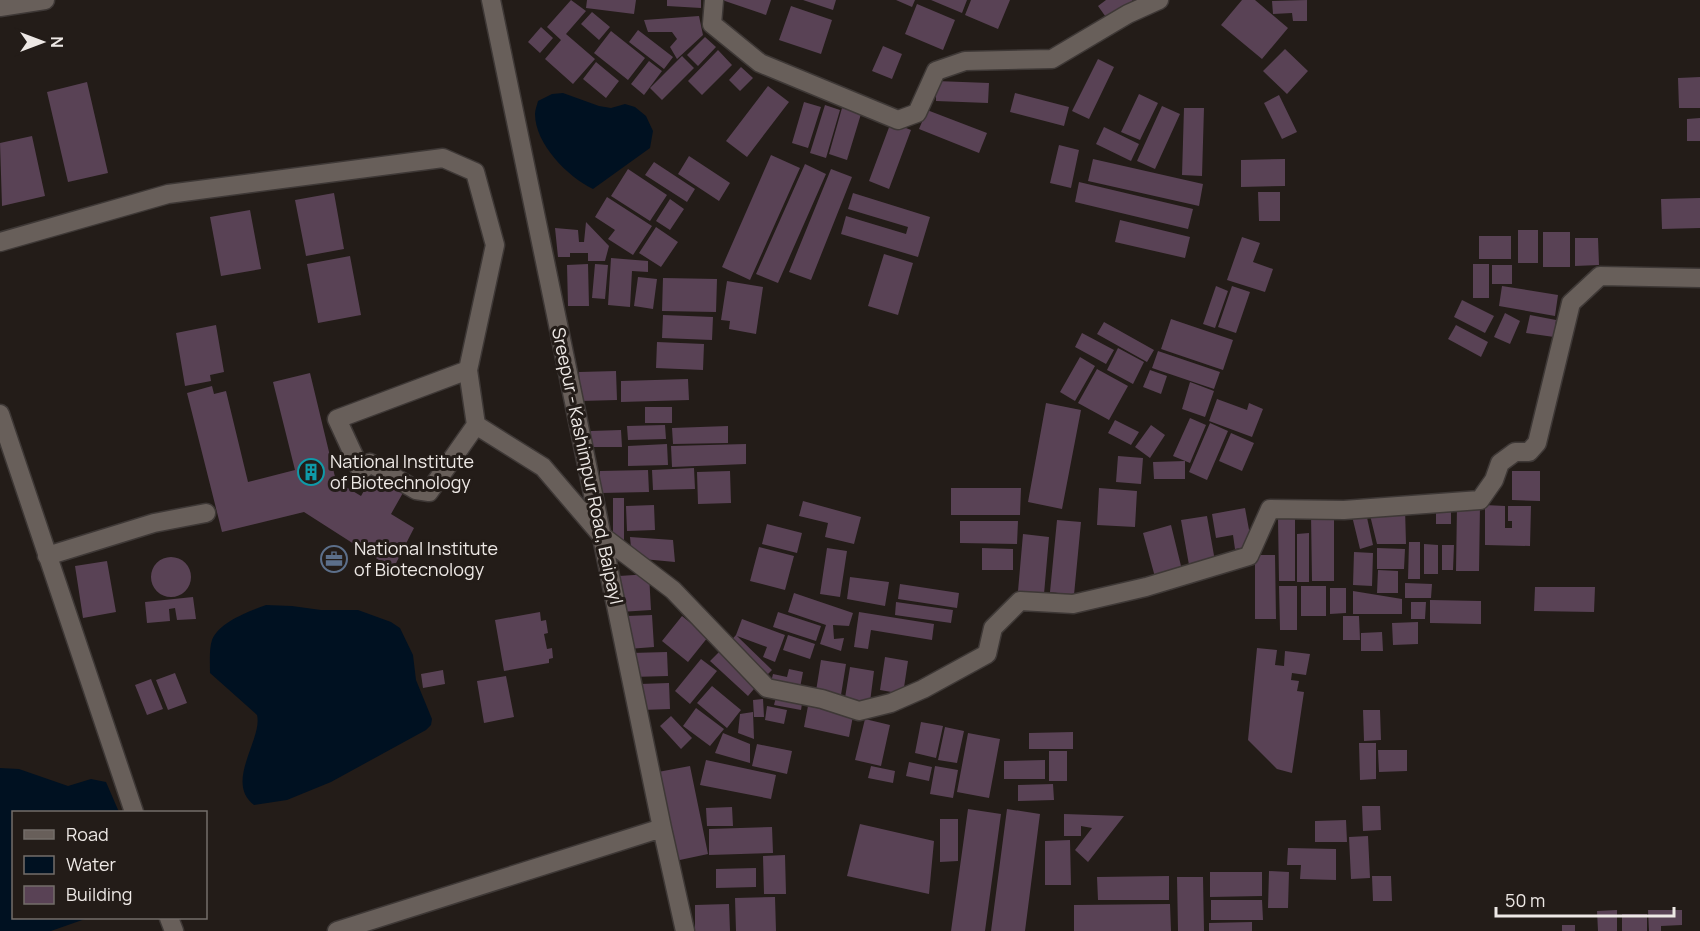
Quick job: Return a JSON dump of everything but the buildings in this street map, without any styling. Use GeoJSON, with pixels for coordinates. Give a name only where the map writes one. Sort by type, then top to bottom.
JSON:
{"type":"FeatureCollection","features":[{"type":"Feature","properties":{"kind":"street"},"geometry":{"type":"LineString","coordinates":[[0,7],[45,0]]}},
{"type":"Feature","properties":{"kind":"street","name":"Sreepur - Kashimpur Road, Baipayl"},"geometry":{"type":"LineString","coordinates":[[490,0],[685,931]]}},
{"type":"Feature","properties":{"kind":"street"},"geometry":{"type":"LineString","coordinates":[[714,0],[712,24],[760,63],[898,120],[917,113],[936,71],[965,60],[1053,59],[1128,14],[1160,0]]}},
{"type":"Feature","properties":{"kind":"street"},"geometry":{"type":"LineString","coordinates":[[0,242],[168,194],[443,158],[475,172],[495,245],[468,370],[476,424],[429,492],[416,490],[370,463],[361,471],[337,419],[468,370]]}},
{"type":"Feature","properties":{"kind":"street"},"geometry":{"type":"LineString","coordinates":[[476,424],[543,467],[602,536],[673,590],[767,688],[822,699],[859,711],[891,703],[923,689],[987,654],[993,628],[1020,601],[1073,604],[1146,587],[1249,556],[1270,509],[1344,510],[1480,500],[1494,480],[1500,463],[1515,452],[1529,452],[1537,443],[1571,303],[1600,276],[1700,278]]}},
{"type":"Feature","properties":{"kind":"street"},"geometry":{"type":"LineString","coordinates":[[0,414],[133,811]]}},
{"type":"Feature","properties":{"kind":"street"},"geometry":{"type":"LineString","coordinates":[[47,555],[154,523],[206,513]]}},
{"type":"Feature","properties":{"kind":"street"},"geometry":{"type":"LineString","coordinates":[[337,931],[662,828]]}},
{"type":"Feature","properties":{"kind":"water"},"geometry":{"type":"Polygon","coordinates":[[[563,93],[599,106],[611,108],[625,104],[635,107],[646,116],[653,131],[650,148],[593,189],[583,184],[564,168],[547,148],[536,125],[535,112],[538,101],[552,94],[563,93]]]}},
{"type":"Feature","properties":{"kind":"water"},"geometry":{"type":"Polygon","coordinates":[[[266,605],[321,610],[358,610],[391,622],[400,628],[413,655],[416,680],[432,719],[431,725],[426,730],[331,782],[287,800],[254,805],[246,796],[243,773],[255,736],[257,715],[210,673],[210,652],[212,640],[221,628],[236,618],[266,605]]]}},
{"type":"Feature","properties":{"kind":"water"},"geometry":{"type":"Polygon","coordinates":[[[0,768],[19,769],[68,786],[91,779],[106,782],[119,811],[12,811],[12,919],[85,919],[51,931],[0,931],[0,768]]]}},
{"type":"Feature","properties":{"kind":"place","name":"National Institute of Biotechnology"},"geometry":{"type":"Point","coordinates":[311,472]}},
{"type":"Feature","properties":{"kind":"place","name":"National Institute of Biotecnology"},"geometry":{"type":"Point","coordinates":[334,559]}}]}
